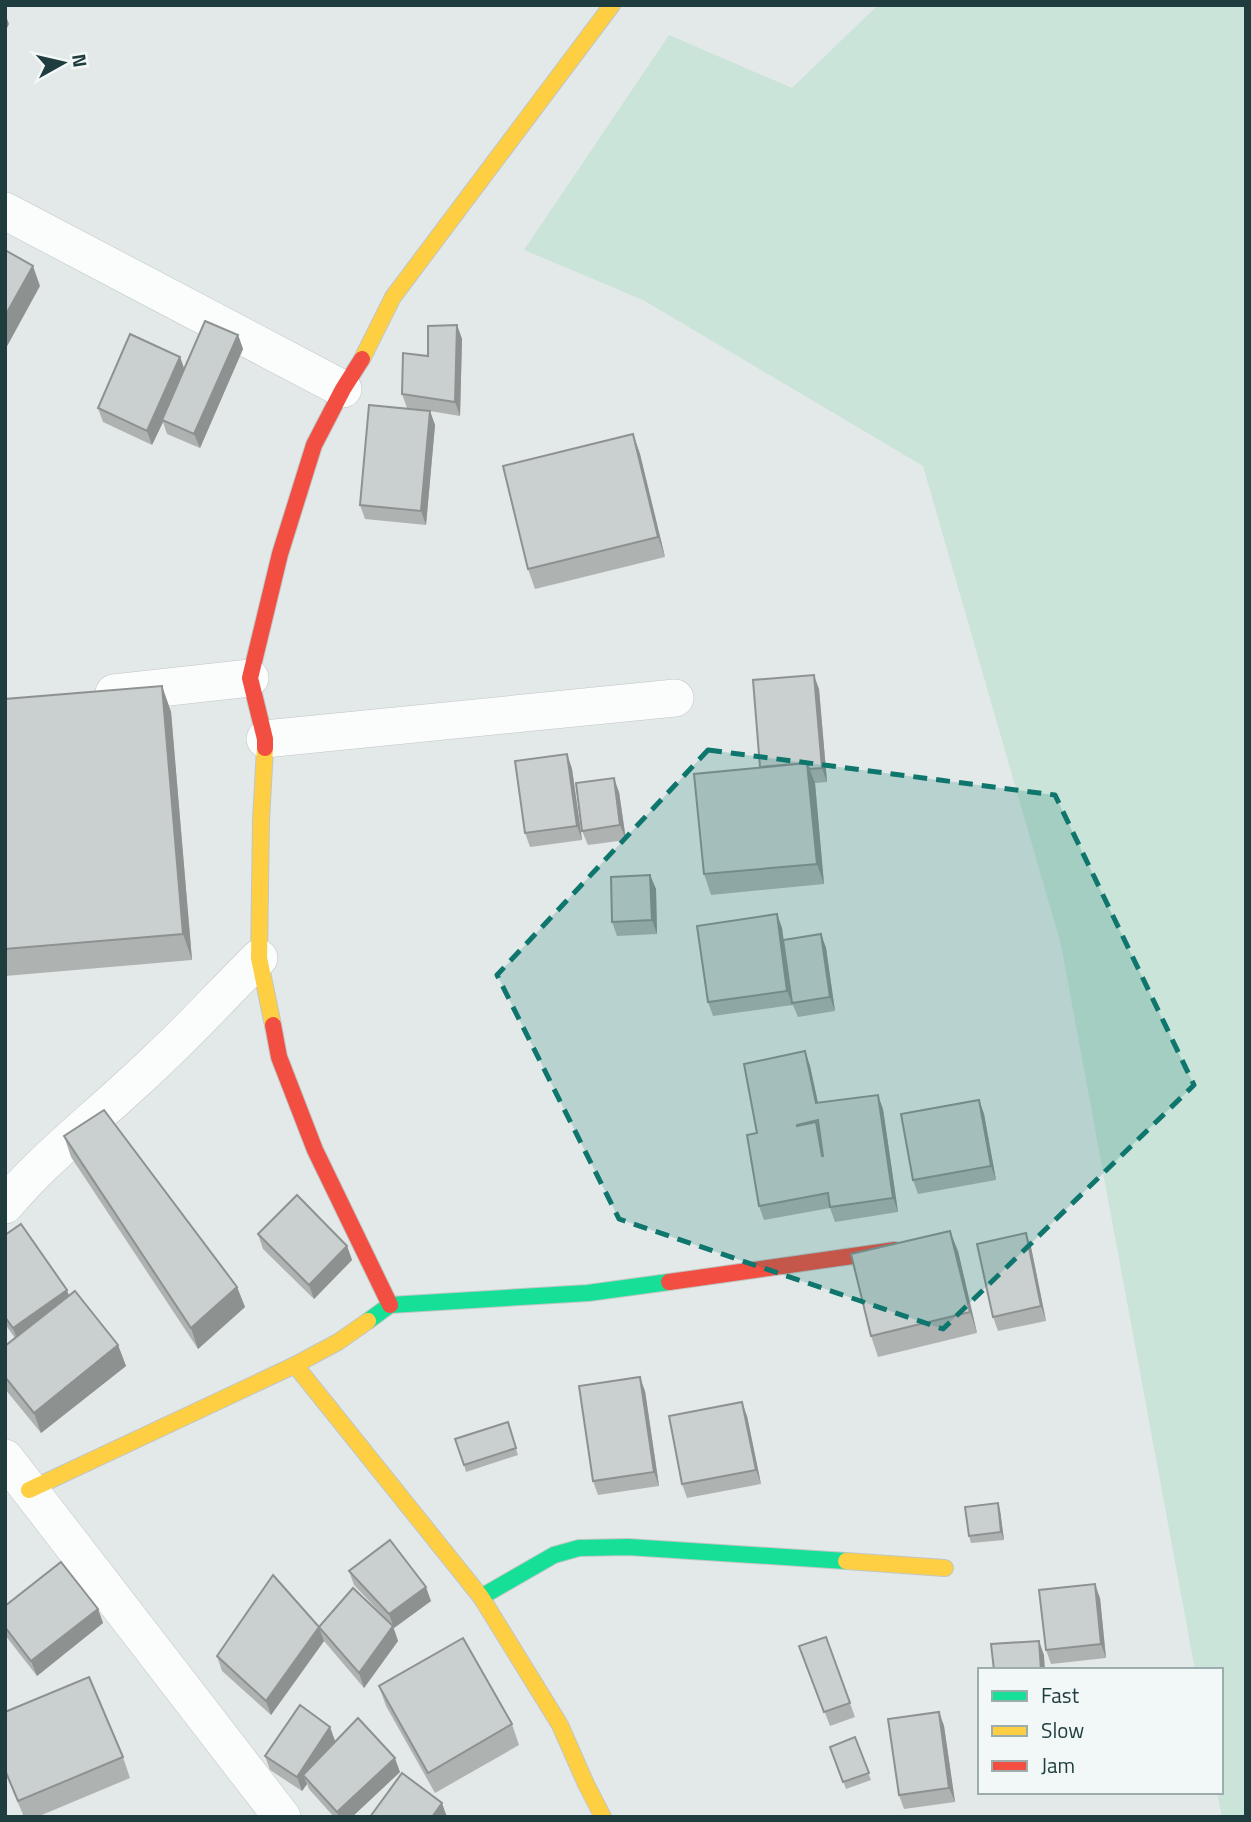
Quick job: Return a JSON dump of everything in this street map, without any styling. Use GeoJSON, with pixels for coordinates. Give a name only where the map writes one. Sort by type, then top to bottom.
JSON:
{"type":"FeatureCollection","features":[{"type":"Feature","properties":{"kind":"street"},"geometry":{"type":"LineString","coordinates":[[390,1305],[315,1150],[279,1057],[259,958],[265,739],[250,678],[280,554],[314,445],[343,388],[360,363],[393,297],[612,5]]}},
{"type":"Feature","properties":{"kind":"street"},"geometry":{"type":"LineString","coordinates":[[5,211],[343,388]]}},
{"type":"Feature","properties":{"kind":"street"},"geometry":{"type":"LineString","coordinates":[[87,696],[250,678]]}},
{"type":"Feature","properties":{"kind":"street"},"geometry":{"type":"LineString","coordinates":[[265,739],[675,698]]}},
{"type":"Feature","properties":{"kind":"street"},"geometry":{"type":"LineString","coordinates":[[5,1205],[72,1138],[134,1083],[259,958]]}},
{"type":"Feature","properties":{"kind":"street"},"geometry":{"type":"LineString","coordinates":[[29,1490],[295,1365],[338,1342],[390,1305],[587,1293],[895,1250]]}},
{"type":"Feature","properties":{"kind":"street"},"geometry":{"type":"LineString","coordinates":[[295,1365],[481,1597],[559,1725],[603,1817]]}},
{"type":"Feature","properties":{"kind":"street"},"geometry":{"type":"LineString","coordinates":[[5,1458],[282,1817]]}},
{"type":"Feature","properties":{"kind":"street"},"geometry":{"type":"LineString","coordinates":[[481,1597],[554,1555],[579,1548],[628,1547],[945,1568]]}},
{"type":"Feature","properties":{"kind":"highlighted area"},"geometry":{"type":"Polygon","coordinates":[[[708,750],[1055,795],[1194,1085],[943,1329],[619,1219],[497,975],[708,750]]]}},
{"type":"Feature","properties":{"kind":"green space"},"geometry":{"type":"Polygon","coordinates":[[[878,5],[1246,5],[1246,1817],[1222,1817],[1217,1794],[1223,1794],[1223,1668],[1195,1668],[1061,945],[923,466],[643,300],[524,250],[669,35],[792,88],[878,5]]]}},
{"type":"Feature","properties":{"kind":"building"},"geometry":{"type":"Polygon","coordinates":[[[5,250],[33,266],[5,316],[5,250]]]}},
{"type":"Feature","properties":{"kind":"building"},"geometry":{"type":"Polygon","coordinates":[[[205,321],[238,335],[194,434],[162,420],[205,321]]]}},
{"type":"Feature","properties":{"kind":"building"},"geometry":{"type":"Polygon","coordinates":[[[457,325],[455,402],[402,394],[403,353],[428,356],[428,326],[457,325]]]}},
{"type":"Feature","properties":{"kind":"building"},"geometry":{"type":"Polygon","coordinates":[[[130,334],[180,357],[147,431],[98,408],[130,334]]]}},
{"type":"Feature","properties":{"kind":"building"},"geometry":{"type":"Polygon","coordinates":[[[369,405],[430,411],[421,511],[360,505],[369,405]]]}},
{"type":"Feature","properties":{"kind":"building"},"geometry":{"type":"Polygon","coordinates":[[[633,434],[658,537],[528,569],[503,466],[633,434]]]}},
{"type":"Feature","properties":{"kind":"building"},"geometry":{"type":"Polygon","coordinates":[[[814,675],[822,768],[809,769],[807,763],[760,767],[753,680],[814,675]]]}},
{"type":"Feature","properties":{"kind":"building"},"geometry":{"type":"Polygon","coordinates":[[[162,686],[183,934],[5,949],[5,699],[162,686]]]}},
{"type":"Feature","properties":{"kind":"building"},"geometry":{"type":"Polygon","coordinates":[[[567,754],[577,826],[525,833],[515,761],[567,754]]]}},
{"type":"Feature","properties":{"kind":"building"},"geometry":{"type":"Polygon","coordinates":[[[807,763],[817,864],[704,874],[694,774],[807,763]]]}},
{"type":"Feature","properties":{"kind":"building"},"geometry":{"type":"Polygon","coordinates":[[[614,778],[620,825],[582,831],[576,783],[614,778]]]}},
{"type":"Feature","properties":{"kind":"building"},"geometry":{"type":"Polygon","coordinates":[[[650,875],[652,920],[612,922],[611,877],[650,875]]]}},
{"type":"Feature","properties":{"kind":"building"},"geometry":{"type":"Polygon","coordinates":[[[777,914],[787,991],[708,1002],[697,926],[777,914]]]}},
{"type":"Feature","properties":{"kind":"building"},"geometry":{"type":"Polygon","coordinates":[[[821,934],[830,997],[792,1003],[783,940],[821,934]]]}},
{"type":"Feature","properties":{"kind":"building"},"geometry":{"type":"Polygon","coordinates":[[[805,1051],[816,1103],[878,1095],[893,1198],[830,1207],[828,1193],[759,1206],[747,1135],[757,1133],[744,1064],[805,1051]],[[818,1120],[797,1125],[816,1122],[823,1156],[818,1120]]]}},
{"type":"Feature","properties":{"kind":"building"},"geometry":{"type":"Polygon","coordinates":[[[979,1100],[991,1166],[913,1180],[901,1114],[979,1100]]]}},
{"type":"Feature","properties":{"kind":"building"},"geometry":{"type":"Polygon","coordinates":[[[104,1110],[237,1287],[191,1328],[64,1136],[104,1110]]]}},
{"type":"Feature","properties":{"kind":"building"},"geometry":{"type":"Polygon","coordinates":[[[297,1195],[347,1246],[309,1285],[258,1234],[297,1195]]]}},
{"type":"Feature","properties":{"kind":"building"},"geometry":{"type":"Polygon","coordinates":[[[21,1224],[67,1290],[13,1328],[5,1317],[5,1235],[21,1224]]]}},
{"type":"Feature","properties":{"kind":"building"},"geometry":{"type":"Polygon","coordinates":[[[950,1231],[970,1312],[871,1336],[851,1254],[950,1231]]]}},
{"type":"Feature","properties":{"kind":"building"},"geometry":{"type":"Polygon","coordinates":[[[1026,1233],[1041,1306],[993,1317],[977,1244],[1026,1233]]]}},
{"type":"Feature","properties":{"kind":"building"},"geometry":{"type":"Polygon","coordinates":[[[75,1291],[118,1345],[34,1413],[5,1377],[5,1346],[75,1291]]]}},
{"type":"Feature","properties":{"kind":"building"},"geometry":{"type":"Polygon","coordinates":[[[640,1377],[654,1472],[593,1481],[579,1386],[640,1377]]]}},
{"type":"Feature","properties":{"kind":"building"},"geometry":{"type":"Polygon","coordinates":[[[742,1402],[756,1470],[682,1484],[669,1416],[742,1402]]]}},
{"type":"Feature","properties":{"kind":"building"},"geometry":{"type":"Polygon","coordinates":[[[508,1422],[516,1448],[464,1465],[455,1439],[508,1422]]]}},
{"type":"Feature","properties":{"kind":"building"},"geometry":{"type":"Polygon","coordinates":[[[998,1503],[1001,1532],[969,1536],[965,1507],[998,1503]]]}},
{"type":"Feature","properties":{"kind":"building"},"geometry":{"type":"Polygon","coordinates":[[[390,1540],[426,1587],[389,1614],[349,1571],[390,1540]]]}},
{"type":"Feature","properties":{"kind":"building"},"geometry":{"type":"Polygon","coordinates":[[[61,1562],[98,1609],[31,1661],[5,1627],[5,1606],[61,1562]]]}},
{"type":"Feature","properties":{"kind":"building"},"geometry":{"type":"Polygon","coordinates":[[[273,1575],[319,1627],[266,1701],[217,1656],[273,1575]]]}},
{"type":"Feature","properties":{"kind":"building"},"geometry":{"type":"Polygon","coordinates":[[[1095,1584],[1101,1644],[1046,1650],[1039,1590],[1095,1584]]]}},
{"type":"Feature","properties":{"kind":"building"},"geometry":{"type":"Polygon","coordinates":[[[353,1588],[393,1626],[359,1673],[319,1627],[353,1588]]]}},
{"type":"Feature","properties":{"kind":"building"},"geometry":{"type":"Polygon","coordinates":[[[826,1637],[850,1703],[824,1712],[799,1646],[826,1637]]]}},
{"type":"Feature","properties":{"kind":"building"},"geometry":{"type":"Polygon","coordinates":[[[463,1638],[512,1724],[428,1773],[379,1686],[463,1638]]]}},
{"type":"Feature","properties":{"kind":"building"},"geometry":{"type":"Polygon","coordinates":[[[1039,1641],[1041,1668],[994,1668],[991,1644],[1039,1641]]]}},
{"type":"Feature","properties":{"kind":"building"},"geometry":{"type":"Polygon","coordinates":[[[89,1677],[123,1757],[18,1801],[5,1770],[5,1712],[89,1677]]]}},
{"type":"Feature","properties":{"kind":"building"},"geometry":{"type":"Polygon","coordinates":[[[300,1705],[330,1727],[297,1777],[265,1756],[300,1705]]]}},
{"type":"Feature","properties":{"kind":"building"},"geometry":{"type":"Polygon","coordinates":[[[939,1712],[949,1788],[899,1795],[888,1719],[939,1712]]]}},
{"type":"Feature","properties":{"kind":"building"},"geometry":{"type":"Polygon","coordinates":[[[358,1718],[395,1758],[337,1812],[303,1775],[358,1718]]]}},
{"type":"Feature","properties":{"kind":"building"},"geometry":{"type":"Polygon","coordinates":[[[855,1737],[869,1773],[843,1782],[830,1747],[855,1737]]]}},
{"type":"Feature","properties":{"kind":"building"},"geometry":{"type":"Polygon","coordinates":[[[402,1773],[442,1803],[432,1817],[370,1817],[402,1773]]]}},
{"type":"Feature","properties":{"kind":"traffic: fast"},"geometry":{"type":"LineString","coordinates":[[368,1321],[390,1305],[588,1293],[669,1282]]}},
{"type":"Feature","properties":{"kind":"traffic: fast"},"geometry":{"type":"LineString","coordinates":[[481,1597],[554,1555],[579,1548],[628,1547],[846,1561]]}},
{"type":"Feature","properties":{"kind":"traffic: slow"},"geometry":{"type":"LineString","coordinates":[[362,359],[393,297],[612,5]]}},
{"type":"Feature","properties":{"kind":"traffic: slow"},"geometry":{"type":"LineString","coordinates":[[265,748],[259,958],[273,1025]]}},
{"type":"Feature","properties":{"kind":"traffic: slow"},"geometry":{"type":"LineString","coordinates":[[29,1490],[295,1365],[338,1342],[368,1321]]}},
{"type":"Feature","properties":{"kind":"traffic: slow"},"geometry":{"type":"LineString","coordinates":[[295,1365],[481,1597],[560,1725],[603,1817]]}},
{"type":"Feature","properties":{"kind":"traffic: slow"},"geometry":{"type":"LineString","coordinates":[[846,1561],[945,1568]]}},
{"type":"Feature","properties":{"kind":"traffic: jam"},"geometry":{"type":"LineString","coordinates":[[265,748],[250,678],[280,554],[314,445],[362,359]]}},
{"type":"Feature","properties":{"kind":"traffic: jam"},"geometry":{"type":"LineString","coordinates":[[273,1025],[279,1057],[315,1150],[390,1305]]}},
{"type":"Feature","properties":{"kind":"traffic: jam"},"geometry":{"type":"LineString","coordinates":[[669,1282],[895,1250]]}}]}
